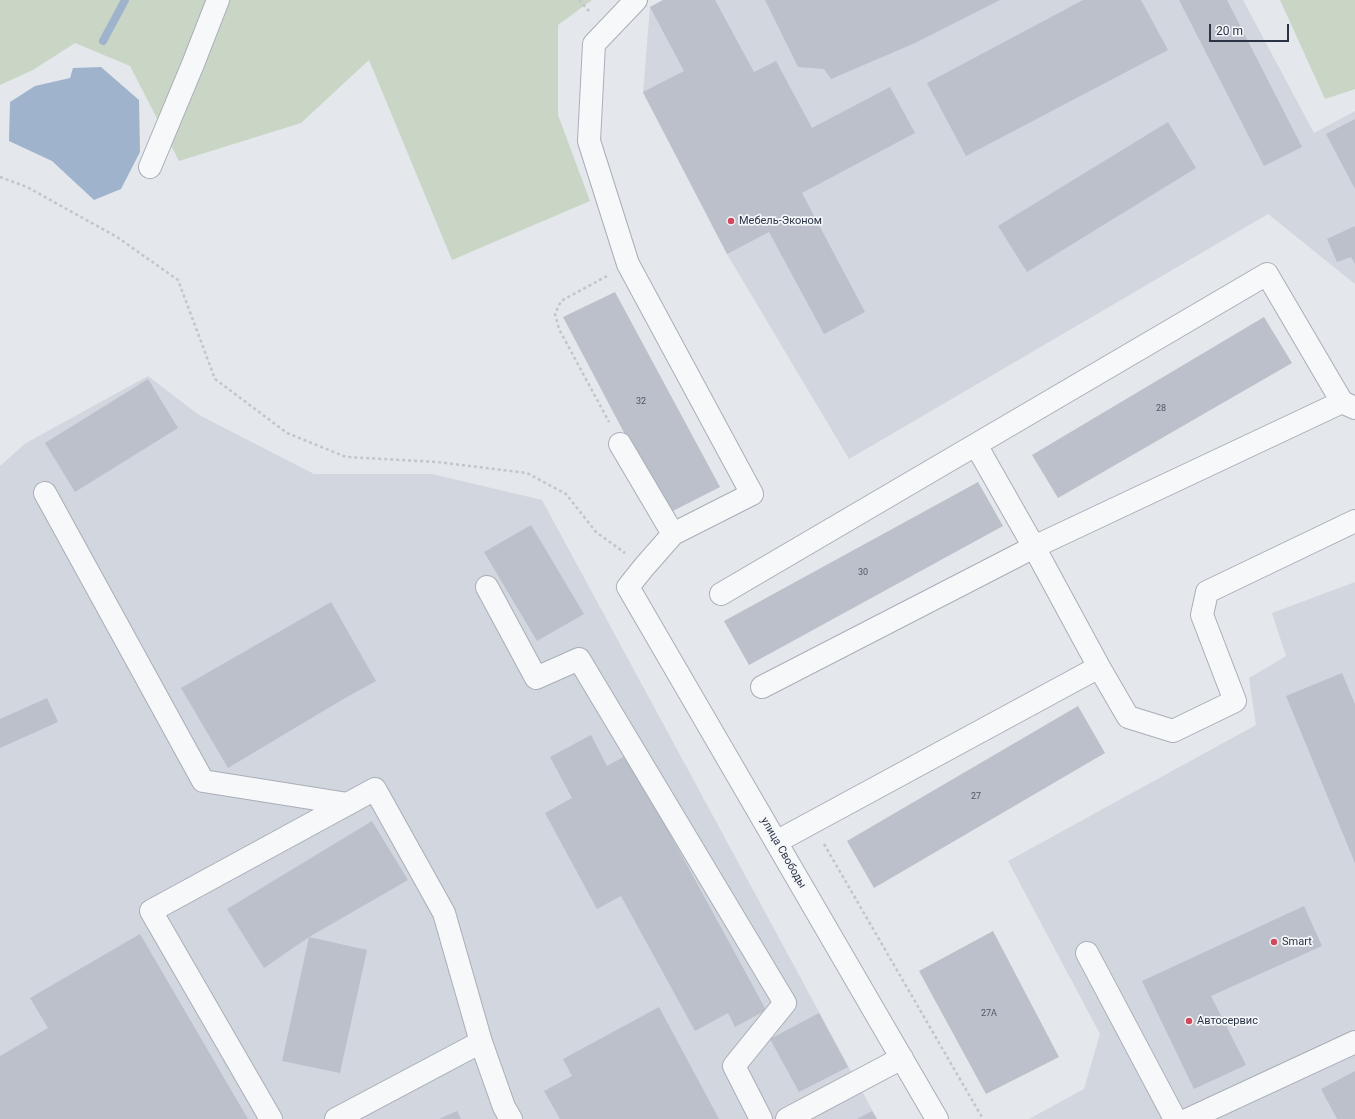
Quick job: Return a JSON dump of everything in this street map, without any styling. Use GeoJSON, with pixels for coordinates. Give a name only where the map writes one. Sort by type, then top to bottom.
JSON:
{"type":"FeatureCollection","features":[{"type":"Feature","properties":{"kind":"street"},"geometry":{"type":"LineString","coordinates":[[150,167],[218,0]]}},
{"type":"Feature","properties":{"kind":"street"},"geometry":{"type":"LineString","coordinates":[[636,0],[594,44],[589,141],[628,264],[752,494],[673,534],[644,568]]}},
{"type":"Feature","properties":{"kind":"street"},"geometry":{"type":"LineString","coordinates":[[721,594],[1267,274],[1349,405],[1034,547],[762,687]]}},
{"type":"Feature","properties":{"kind":"street"},"geometry":{"type":"LineString","coordinates":[[620,444],[673,534]]}},
{"type":"Feature","properties":{"kind":"street"},"geometry":{"type":"LineString","coordinates":[[976,445],[1128,717],[1174,731],[1235,701],[1202,615],[1207,592],[1355,521]]}},
{"type":"Feature","properties":{"kind":"street"},"geometry":{"type":"LineString","coordinates":[[45,493],[203,781],[348,804]]}},
{"type":"Feature","properties":{"kind":"street","name":"улица Свободы"},"geometry":{"type":"LineString","coordinates":[[644,568],[628,587],[937,1119]]}},
{"type":"Feature","properties":{"kind":"street"},"geometry":{"type":"LineString","coordinates":[[487,587],[536,678],[579,659],[785,1003],[734,1066],[761,1119]]}},
{"type":"Feature","properties":{"kind":"street"},"geometry":{"type":"LineString","coordinates":[[776,842],[1099,667]]}},
{"type":"Feature","properties":{"kind":"street"},"geometry":{"type":"LineString","coordinates":[[271,1119],[150,911],[375,789],[444,913],[481,1042],[504,1107],[511,1119]]}},
{"type":"Feature","properties":{"kind":"street"},"geometry":{"type":"LineString","coordinates":[[1087,953],[1175,1119]]}},
{"type":"Feature","properties":{"kind":"street"},"geometry":{"type":"LineString","coordinates":[[336,1119],[481,1042]]}},
{"type":"Feature","properties":{"kind":"street"},"geometry":{"type":"LineString","coordinates":[[1189,1119],[1355,1042]]}},
{"type":"Feature","properties":{"kind":"street"},"geometry":{"type":"LineString","coordinates":[[787,1119],[902,1058]]}},
{"type":"Feature","properties":{"kind":"path"},"geometry":{"type":"LineString","coordinates":[[0,177],[27,187],[117,237],[178,280],[215,379],[287,433],[346,457],[437,462],[527,473],[566,494],[596,532],[644,568]]}},
{"type":"Feature","properties":{"kind":"path"},"geometry":{"type":"LineString","coordinates":[[620,444],[559,329],[555,314],[561,301],[628,264]]}},
{"type":"Feature","properties":{"kind":"path"},"geometry":{"type":"LineString","coordinates":[[811,822],[983,1119]]}},
{"type":"Feature","properties":{"kind":"shaded area"},"geometry":{"type":"Polygon","coordinates":[[[663,0],[1243,0],[1314,133],[1355,111],[1355,284],[1268,214],[849,459],[727,254],[643,93],[650,7],[663,0]]]}},
{"type":"Feature","properties":{"kind":"shaded area"},"geometry":{"type":"Polygon","coordinates":[[[148,376],[199,415],[314,474],[432,474],[542,500],[877,1119],[0,1119],[0,466],[26,443],[148,376]]]}},
{"type":"Feature","properties":{"kind":"shaded area"},"geometry":{"type":"Polygon","coordinates":[[[1355,582],[1355,1119],[1029,1119],[1084,1089],[1100,1034],[1008,861],[1256,725],[1249,678],[1286,656],[1272,613],[1355,582]]]}},
{"type":"Feature","properties":{"kind":"green space"},"geometry":{"type":"Polygon","coordinates":[[[0,0],[592,0],[558,25],[558,115],[590,201],[452,260],[369,60],[301,123],[179,161],[130,66],[75,43],[33,70],[0,85],[0,0]]]}},
{"type":"Feature","properties":{"kind":"green space"},"geometry":{"type":"Polygon","coordinates":[[[1280,0],[1355,0],[1355,89],[1325,99],[1280,0]]]}},
{"type":"Feature","properties":{"kind":"water"},"geometry":{"type":"Polygon","coordinates":[[[101,67],[139,100],[140,152],[121,189],[94,200],[52,161],[9,141],[10,102],[35,86],[70,78],[73,68],[101,67]]]}},
{"type":"Feature","properties":{"kind":"building"},"geometry":{"type":"Polygon","coordinates":[[[663,0],[715,0],[754,72],[776,61],[812,128],[890,87],[915,133],[802,193],[865,312],[824,334],[769,232],[727,254],[643,92],[684,71],[650,7],[663,0]]]}},
{"type":"Feature","properties":{"kind":"building"},"geometry":{"type":"Polygon","coordinates":[[[765,0],[1000,0],[915,43],[831,79],[824,69],[798,67],[765,0]]]}},
{"type":"Feature","properties":{"kind":"building"},"geometry":{"type":"Polygon","coordinates":[[[1083,0],[1141,0],[1168,50],[966,156],[927,83],[1083,0]]]}},
{"type":"Feature","properties":{"kind":"building"},"geometry":{"type":"Polygon","coordinates":[[[1179,0],[1227,0],[1302,147],[1264,166],[1179,0]]]}},
{"type":"Feature","properties":{"kind":"building"},"geometry":{"type":"Polygon","coordinates":[[[1355,119],[1355,189],[1326,134],[1355,119]]]}},
{"type":"Feature","properties":{"kind":"building"},"geometry":{"type":"Polygon","coordinates":[[[1168,122],[1196,168],[1027,272],[998,226],[1168,122]]]}},
{"type":"Feature","properties":{"kind":"building"},"geometry":{"type":"Polygon","coordinates":[[[1355,226],[1355,264],[1351,257],[1337,262],[1327,239],[1355,226]]]}},
{"type":"Feature","properties":{"kind":"building"},"geometry":{"type":"Polygon","coordinates":[[[615,292],[720,487],[667,514],[563,317],[615,292]]]}},
{"type":"Feature","properties":{"kind":"building"},"geometry":{"type":"Polygon","coordinates":[[[1264,317],[1292,363],[1058,498],[1032,455],[1264,317]]]}},
{"type":"Feature","properties":{"kind":"building"},"geometry":{"type":"Polygon","coordinates":[[[148,379],[178,428],[75,492],[45,443],[148,379]]]}},
{"type":"Feature","properties":{"kind":"building"},"geometry":{"type":"Polygon","coordinates":[[[978,482],[1003,526],[749,665],[724,621],[978,482]]]}},
{"type":"Feature","properties":{"kind":"building"},"geometry":{"type":"Polygon","coordinates":[[[531,525],[584,614],[537,641],[484,552],[531,525]]]}},
{"type":"Feature","properties":{"kind":"building"},"geometry":{"type":"Polygon","coordinates":[[[331,602],[376,681],[228,768],[181,688],[331,602]]]}},
{"type":"Feature","properties":{"kind":"building"},"geometry":{"type":"Polygon","coordinates":[[[1342,673],[1355,704],[1355,863],[1286,696],[1342,673]]]}},
{"type":"Feature","properties":{"kind":"building"},"geometry":{"type":"Polygon","coordinates":[[[47,698],[58,722],[0,748],[0,719],[47,698]]]}},
{"type":"Feature","properties":{"kind":"building"},"geometry":{"type":"Polygon","coordinates":[[[1078,706],[1105,753],[874,888],[847,841],[1078,706]]]}},
{"type":"Feature","properties":{"kind":"building"},"geometry":{"type":"Polygon","coordinates":[[[591,735],[607,766],[627,755],[766,1010],[735,1027],[728,1013],[695,1031],[621,896],[597,909],[545,813],[572,798],[550,757],[591,735]]]}},
{"type":"Feature","properties":{"kind":"building"},"geometry":{"type":"Polygon","coordinates":[[[372,821],[408,880],[309,937],[264,968],[227,909],[372,821]]]}},
{"type":"Feature","properties":{"kind":"building"},"geometry":{"type":"Polygon","coordinates":[[[1304,906],[1322,946],[1211,996],[1246,1065],[1194,1089],[1142,981],[1304,906]]]}},
{"type":"Feature","properties":{"kind":"building"},"geometry":{"type":"Polygon","coordinates":[[[993,931],[1059,1057],[986,1094],[919,971],[993,931]]]}},
{"type":"Feature","properties":{"kind":"building"},"geometry":{"type":"Polygon","coordinates":[[[140,934],[248,1119],[0,1119],[0,1056],[48,1028],[30,998],[140,934]]]}},
{"type":"Feature","properties":{"kind":"building"},"geometry":{"type":"Polygon","coordinates":[[[309,937],[367,950],[340,1073],[282,1061],[309,937]]]}},
{"type":"Feature","properties":{"kind":"building"},"geometry":{"type":"Polygon","coordinates":[[[659,1007],[719,1119],[560,1119],[544,1091],[572,1076],[563,1059],[659,1007]]]}},
{"type":"Feature","properties":{"kind":"building"},"geometry":{"type":"Polygon","coordinates":[[[819,1013],[848,1067],[799,1092],[770,1039],[819,1013]]]}},
{"type":"Feature","properties":{"kind":"building"},"geometry":{"type":"Polygon","coordinates":[[[1355,1071],[1355,1119],[1337,1119],[1321,1089],[1355,1071]]]}},
{"type":"Feature","properties":{"kind":"building"},"geometry":{"type":"Polygon","coordinates":[[[457,1111],[461,1119],[439,1119],[457,1111]]]}},
{"type":"Feature","properties":{"kind":"building"},"geometry":{"type":"Polygon","coordinates":[[[872,1111],[877,1119],[857,1119],[872,1111]]]}},
{"type":"Feature","properties":{"kind":"waterway"},"geometry":{"type":"LineString","coordinates":[[103,41],[125,0]]}},
{"type":"Feature","properties":{"kind":"place","name":"Мебель-Эконом"},"geometry":{"type":"Point","coordinates":[731,221]}},
{"type":"Feature","properties":{"kind":"place","name":"Smart"},"geometry":{"type":"Point","coordinates":[1274,942]}},
{"type":"Feature","properties":{"kind":"place","name":"Автосервис"},"geometry":{"type":"Point","coordinates":[1189,1021]}}]}
